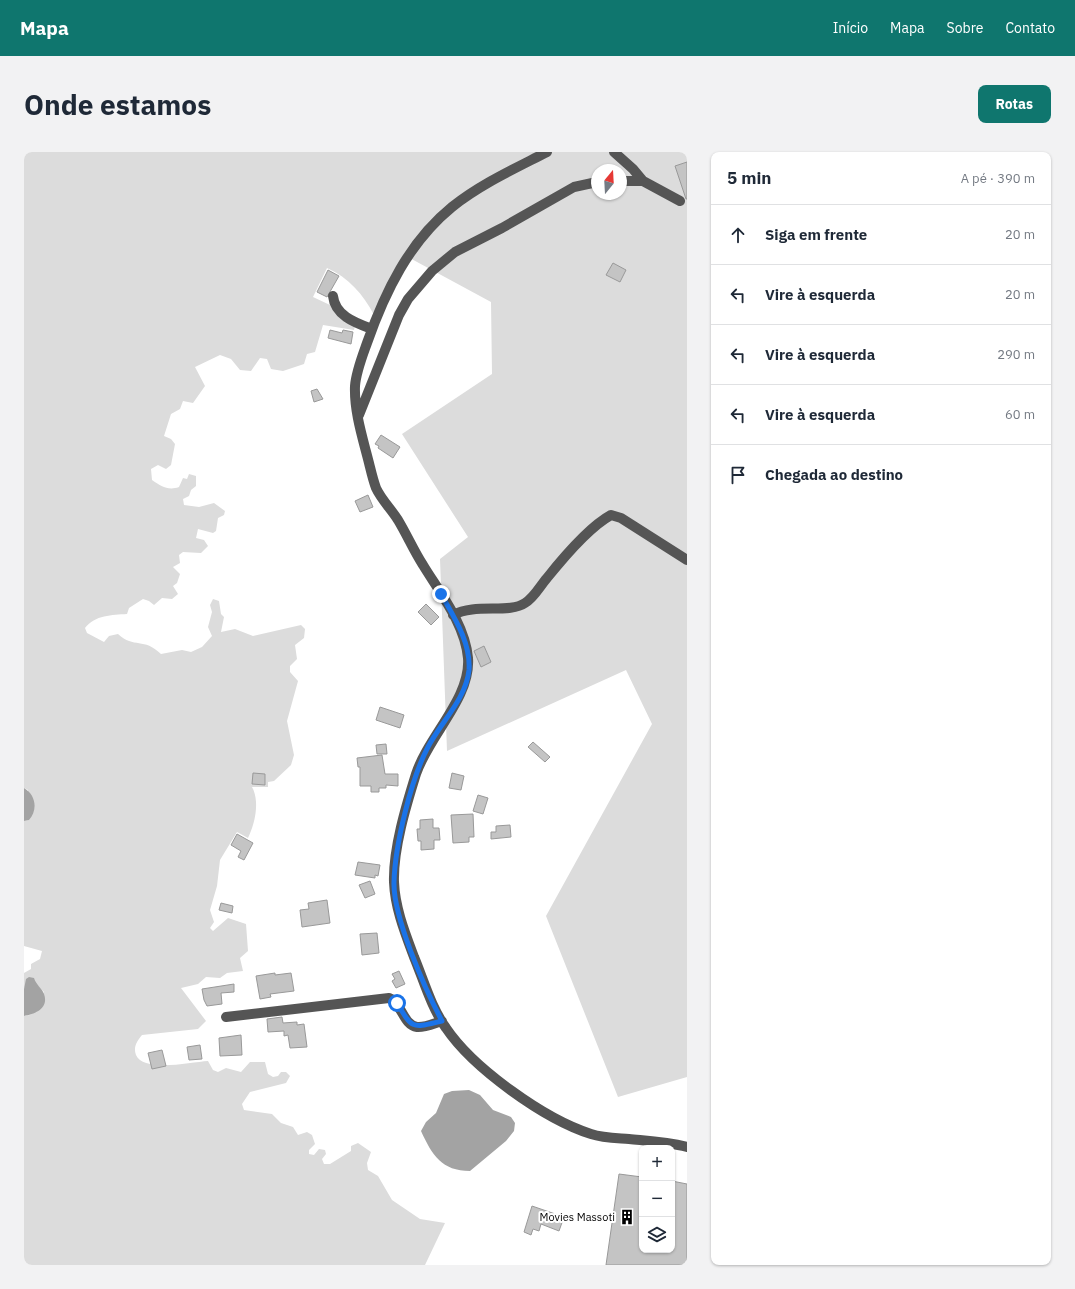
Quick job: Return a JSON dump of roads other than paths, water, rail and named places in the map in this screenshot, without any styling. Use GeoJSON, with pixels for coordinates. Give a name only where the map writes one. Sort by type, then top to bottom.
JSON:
{"type":"FeatureCollection","features":[{"type":"Feature","properties":{"kind":"street"},"geometry":{"type":"LineString","coordinates":[[547,152],[481,186],[431,226],[398,271],[376,316],[360,362],[355,386],[358,417],[376,488],[398,521],[453,615],[467,649],[468,676],[461,694],[427,747],[416,773],[399,840],[394,883],[402,923],[429,994],[442,1021],[459,1045],[484,1070],[515,1093],[573,1127],[602,1137],[657,1142],[687,1147]]}},
{"type":"Feature","properties":{"kind":"street"},"geometry":{"type":"LineString","coordinates":[[614,152],[633,169],[643,181],[680,201]]}},
{"type":"Feature","properties":{"kind":"street"},"geometry":{"type":"LineString","coordinates":[[627,181],[643,181]]}},
{"type":"Feature","properties":{"kind":"street"},"geometry":{"type":"LineString","coordinates":[[358,417],[398,315],[408,299],[432,271],[455,252],[502,228],[574,187],[591,183]]}},
{"type":"Feature","properties":{"kind":"street"},"geometry":{"type":"LineString","coordinates":[[333,296],[335,306],[340,312],[357,323],[372,328]]}},
{"type":"Feature","properties":{"kind":"street"},"geometry":{"type":"LineString","coordinates":[[453,615],[459,612],[478,608],[504,608],[524,604],[568,554],[600,521],[611,515],[621,518],[687,560]]}},
{"type":"Feature","properties":{"kind":"street"},"geometry":{"type":"LineString","coordinates":[[226,1017],[389,998],[397,1003],[408,1021],[413,1025],[418,1027],[442,1021]]}},
{"type":"Feature","properties":{"kind":"place","name":"Movies Massoti"},"geometry":{"type":"Point","coordinates":[627,1217]}}]}
